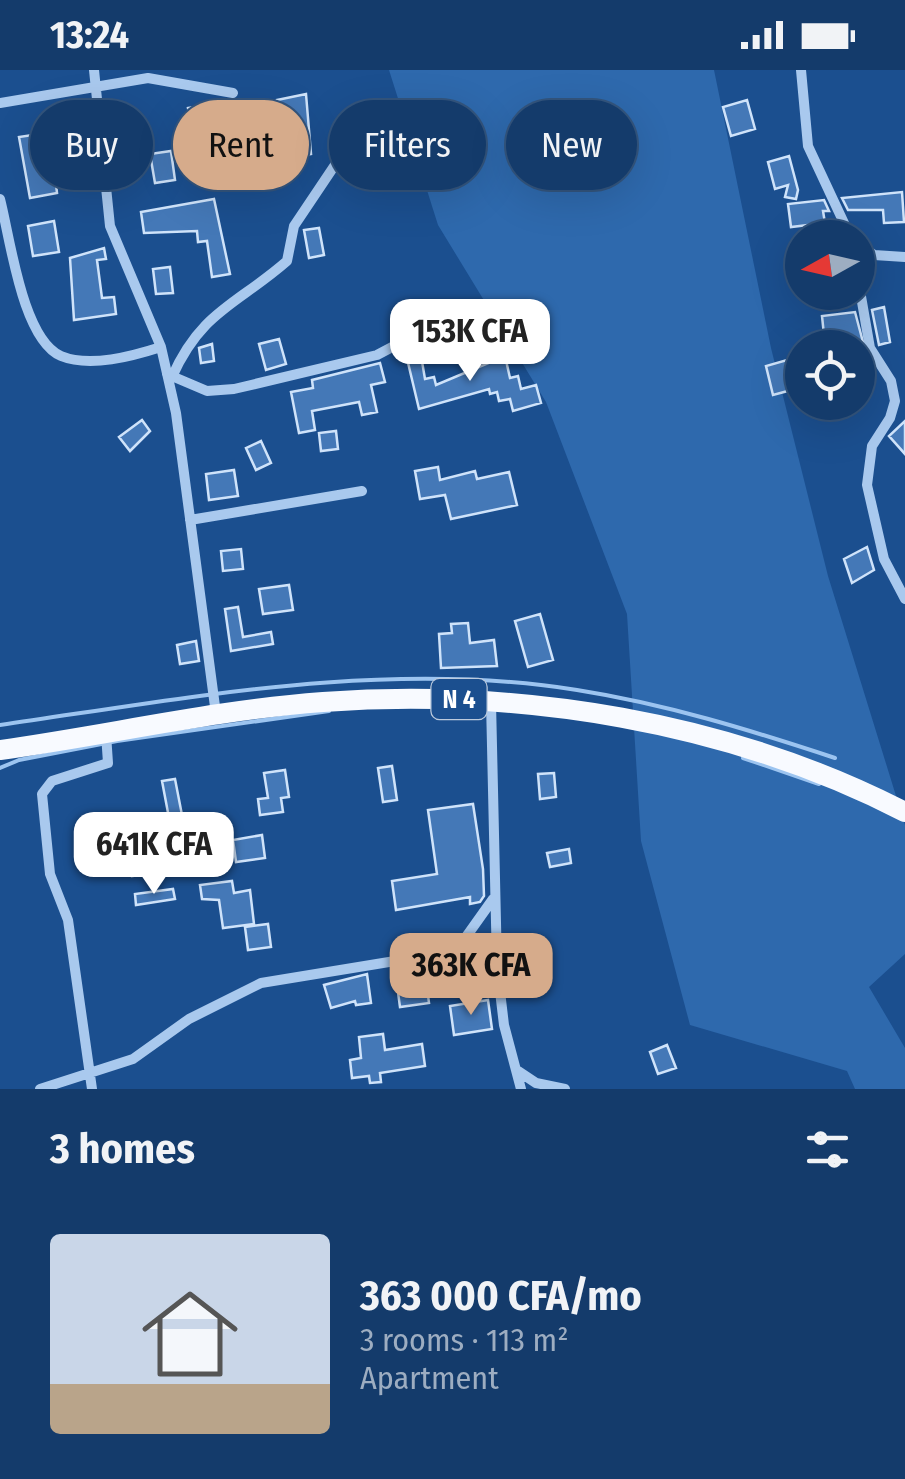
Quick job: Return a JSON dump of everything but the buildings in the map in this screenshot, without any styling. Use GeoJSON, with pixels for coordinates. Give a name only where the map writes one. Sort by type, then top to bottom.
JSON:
{"type":"FeatureCollection","features":[{"type":"Feature","properties":{"kind":"highway","name":"N 4"},"geometry":{"type":"LineString","coordinates":[[0,750],[216,714],[390,699],[490,701],[605,715],[712,740],[802,768],[905,812]]}},
{"type":"Feature","properties":{"kind":"street"},"geometry":{"type":"LineString","coordinates":[[94,70],[110,226],[170,376],[216,714]]}},
{"type":"Feature","properties":{"kind":"street"},"geometry":{"type":"LineString","coordinates":[[801,70],[808,146],[843,220]]}},
{"type":"Feature","properties":{"kind":"street"},"geometry":{"type":"LineString","coordinates":[[0,103],[148,78],[232,93]]}},
{"type":"Feature","properties":{"kind":"street"},"geometry":{"type":"LineString","coordinates":[[170,376],[184,350],[224,304],[287,261],[294,226],[329,174]]}},
{"type":"Feature","properties":{"kind":"street"},"geometry":{"type":"LineString","coordinates":[[0,199],[27,304],[40,336],[52,350],[73,358],[112,359],[161,347]]}},
{"type":"Feature","properties":{"kind":"street"},"geometry":{"type":"LineString","coordinates":[[875,255],[905,257]]}},
{"type":"Feature","properties":{"kind":"street"},"geometry":{"type":"LineString","coordinates":[[170,376],[208,390],[268,381],[377,355],[468,307]]}},
{"type":"Feature","properties":{"kind":"street"},"geometry":{"type":"LineString","coordinates":[[863,310],[870,348],[891,381],[896,401],[872,446],[867,485],[884,559],[905,599]]}},
{"type":"Feature","properties":{"kind":"street"},"geometry":{"type":"LineString","coordinates":[[190,520],[362,490]]}},
{"type":"Feature","properties":{"kind":"street"},"geometry":{"type":"LineString","coordinates":[[490,701],[493,900],[502,1016],[521,1089]]}},
{"type":"Feature","properties":{"kind":"street"},"geometry":{"type":"LineString","coordinates":[[92,1089],[68,920],[50,874],[42,794],[52,781],[108,763],[106,734]]}},
{"type":"Feature","properties":{"kind":"street"},"geometry":{"type":"LineString","coordinates":[[40,1089],[142,1054],[189,1018],[261,983],[456,952],[493,900]]}},
{"type":"Feature","properties":{"kind":"street"},"geometry":{"type":"LineString","coordinates":[[518,1071],[536,1083],[566,1089]]}},
{"type":"Feature","properties":{"kind":"shaded area"},"geometry":{"type":"Polygon","coordinates":[[[389,70],[714,70],[785,404],[785,420],[789,420],[828,576],[905,825],[905,954],[869,987],[905,1048],[905,1089],[855,1089],[847,1071],[690,1025],[641,841],[627,614],[546,402],[438,225],[427,190],[486,190],[486,100],[398,100],[389,70]]]}},
{"type":"Feature","properties":{"kind":"waterway"},"geometry":{"type":"LineString","coordinates":[[0,725],[288,686],[360,680],[505,681],[643,703],[835,758]]}},
{"type":"Feature","properties":{"kind":"waterway"},"geometry":{"type":"LineString","coordinates":[[0,768],[19,760],[117,741],[329,711]]}},
{"type":"Feature","properties":{"kind":"waterway"},"geometry":{"type":"LineString","coordinates":[[743,758],[819,784]]}}]}
